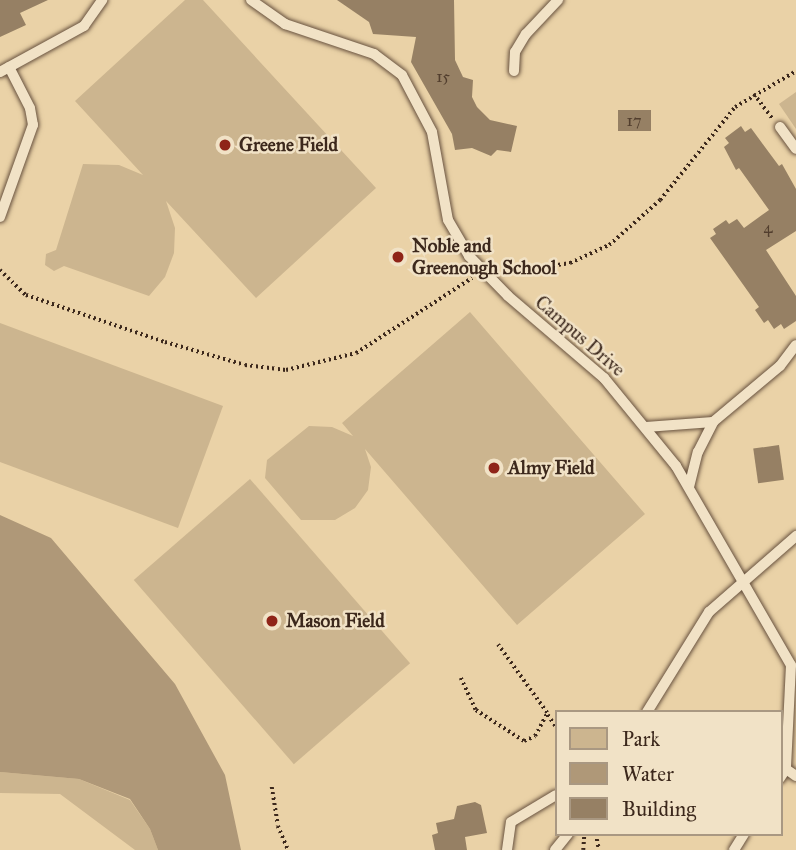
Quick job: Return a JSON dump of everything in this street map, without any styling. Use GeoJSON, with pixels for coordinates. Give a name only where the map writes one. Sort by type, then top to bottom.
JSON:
{"type":"FeatureCollection","features":[{"type":"Feature","properties":{"kind":"lane"},"geometry":{"type":"LineString","coordinates":[[0,217],[33,125],[30,107],[5,70],[84,26],[102,0]]}},
{"type":"Feature","properties":{"kind":"lane","name":"Campus Drive"},"geometry":{"type":"LineString","coordinates":[[251,0],[285,24],[374,54],[402,75],[432,132],[449,220],[485,275],[596,370],[646,427],[689,487],[791,665],[783,774]]}},
{"type":"Feature","properties":{"kind":"lane"},"geometry":{"type":"LineString","coordinates":[[514,71],[515,52],[526,34],[558,0]]}},
{"type":"Feature","properties":{"kind":"lane"},"geometry":{"type":"LineString","coordinates":[[780,127],[796,149]]}},
{"type":"Feature","properties":{"kind":"lane"},"geometry":{"type":"LineString","coordinates":[[689,487],[698,452],[713,422],[766,379],[796,345]]}},
{"type":"Feature","properties":{"kind":"lane"},"geometry":{"type":"LineString","coordinates":[[646,427],[713,422]]}},
{"type":"Feature","properties":{"kind":"lane"},"geometry":{"type":"LineString","coordinates":[[648,710],[709,612],[796,536]]}},
{"type":"Feature","properties":{"kind":"lane"},"geometry":{"type":"LineString","coordinates":[[783,774],[796,776]]}},
{"type":"Feature","properties":{"kind":"lane"},"geometry":{"type":"LineString","coordinates":[[507,850],[511,822],[554,795]]}},
{"type":"Feature","properties":{"kind":"lane"},"geometry":{"type":"LineString","coordinates":[[555,850],[566,836]]}},
{"type":"Feature","properties":{"kind":"path"},"geometry":{"type":"LineString","coordinates":[[0,270],[26,295],[218,357],[286,370],[356,353],[465,279],[570,263],[609,245],[660,201],[719,123],[754,94],[796,71]]}},
{"type":"Feature","properties":{"kind":"path"},"geometry":{"type":"LineString","coordinates":[[754,94],[780,127]]}},
{"type":"Feature","properties":{"kind":"path"},"geometry":{"type":"LineString","coordinates":[[498,645],[554,724]]}},
{"type":"Feature","properties":{"kind":"path"},"geometry":{"type":"LineString","coordinates":[[461,678],[476,710],[524,741],[535,736],[547,713]]}},
{"type":"Feature","properties":{"kind":"path"},"geometry":{"type":"LineString","coordinates":[[272,787],[278,827],[288,850]]}},
{"type":"Feature","properties":{"kind":"green space","name":"Greene Field"},"geometry":{"type":"Polygon","coordinates":[[[185,0],[203,0],[376,188],[256,298],[166,201],[175,228],[174,253],[165,277],[149,296],[64,266],[54,271],[45,265],[46,254],[56,250],[83,164],[119,165],[143,175],[75,101],[185,0]]]}},
{"type":"Feature","properties":{"kind":"green space"},"geometry":{"type":"Polygon","coordinates":[[[796,92],[796,129],[779,104],[796,92]]]}},
{"type":"Feature","properties":{"kind":"green space","name":"Almy Field"},"geometry":{"type":"Polygon","coordinates":[[[470,312],[645,514],[517,625],[365,449],[371,467],[368,490],[355,508],[335,520],[301,520],[265,478],[267,460],[309,426],[332,427],[353,436],[342,423],[470,312]]]}},
{"type":"Feature","properties":{"kind":"green space"},"geometry":{"type":"Polygon","coordinates":[[[0,323],[223,406],[178,528],[0,462],[0,323]]]}},
{"type":"Feature","properties":{"kind":"green space","name":"Mason Field"},"geometry":{"type":"Polygon","coordinates":[[[250,479],[410,663],[294,764],[134,580],[250,479]]]}},
{"type":"Feature","properties":{"kind":"green space"},"geometry":{"type":"Polygon","coordinates":[[[0,772],[79,779],[130,800],[150,829],[158,850],[135,850],[60,794],[0,793],[0,772]]]}},
{"type":"Feature","properties":{"kind":"water"},"geometry":{"type":"Polygon","coordinates":[[[0,515],[51,538],[175,684],[225,775],[241,850],[158,850],[150,829],[130,799],[79,779],[0,772],[0,515]]]}},
{"type":"Feature","properties":{"kind":"building"},"geometry":{"type":"Polygon","coordinates":[[[0,0],[48,0],[20,13],[26,25],[0,37],[0,0]]]}},
{"type":"Feature","properties":{"kind":"building"},"geometry":{"type":"Polygon","coordinates":[[[337,0],[454,0],[455,60],[463,77],[473,80],[472,97],[477,107],[490,120],[517,126],[511,152],[497,150],[491,156],[472,148],[455,150],[452,134],[411,62],[416,37],[373,34],[369,22],[337,0]]]}},
{"type":"Feature","properties":{"kind":"building"},"geometry":{"type":"Polygon","coordinates":[[[618,110],[651,110],[651,131],[618,131],[618,110]]]}},
{"type":"Feature","properties":{"kind":"building"},"geometry":{"type":"Polygon","coordinates":[[[741,126],[745,132],[751,128],[779,166],[782,164],[796,189],[796,231],[766,250],[796,296],[796,321],[784,329],[781,324],[774,329],[768,320],[764,323],[755,310],[759,307],[710,238],[716,234],[713,229],[726,220],[729,224],[737,219],[744,228],[769,210],[739,168],[736,170],[724,147],[729,143],[725,138],[741,126]]]}},
{"type":"Feature","properties":{"kind":"building"},"geometry":{"type":"Polygon","coordinates":[[[779,445],[784,480],[758,483],[753,449],[779,445]]]}},
{"type":"Feature","properties":{"kind":"building"},"geometry":{"type":"Polygon","coordinates":[[[475,802],[481,805],[487,833],[465,837],[467,850],[435,850],[432,835],[438,833],[436,823],[454,819],[457,806],[475,802]]]}},
{"type":"Feature","properties":{"kind":"place","name":"Greene Field"},"geometry":{"type":"Point","coordinates":[225,145]}},
{"type":"Feature","properties":{"kind":"place","name":"Noble and Greenough School"},"geometry":{"type":"Point","coordinates":[398,257]}},
{"type":"Feature","properties":{"kind":"place","name":"Almy Field"},"geometry":{"type":"Point","coordinates":[494,468]}},
{"type":"Feature","properties":{"kind":"place","name":"Mason Field"},"geometry":{"type":"Point","coordinates":[272,621]}}]}
